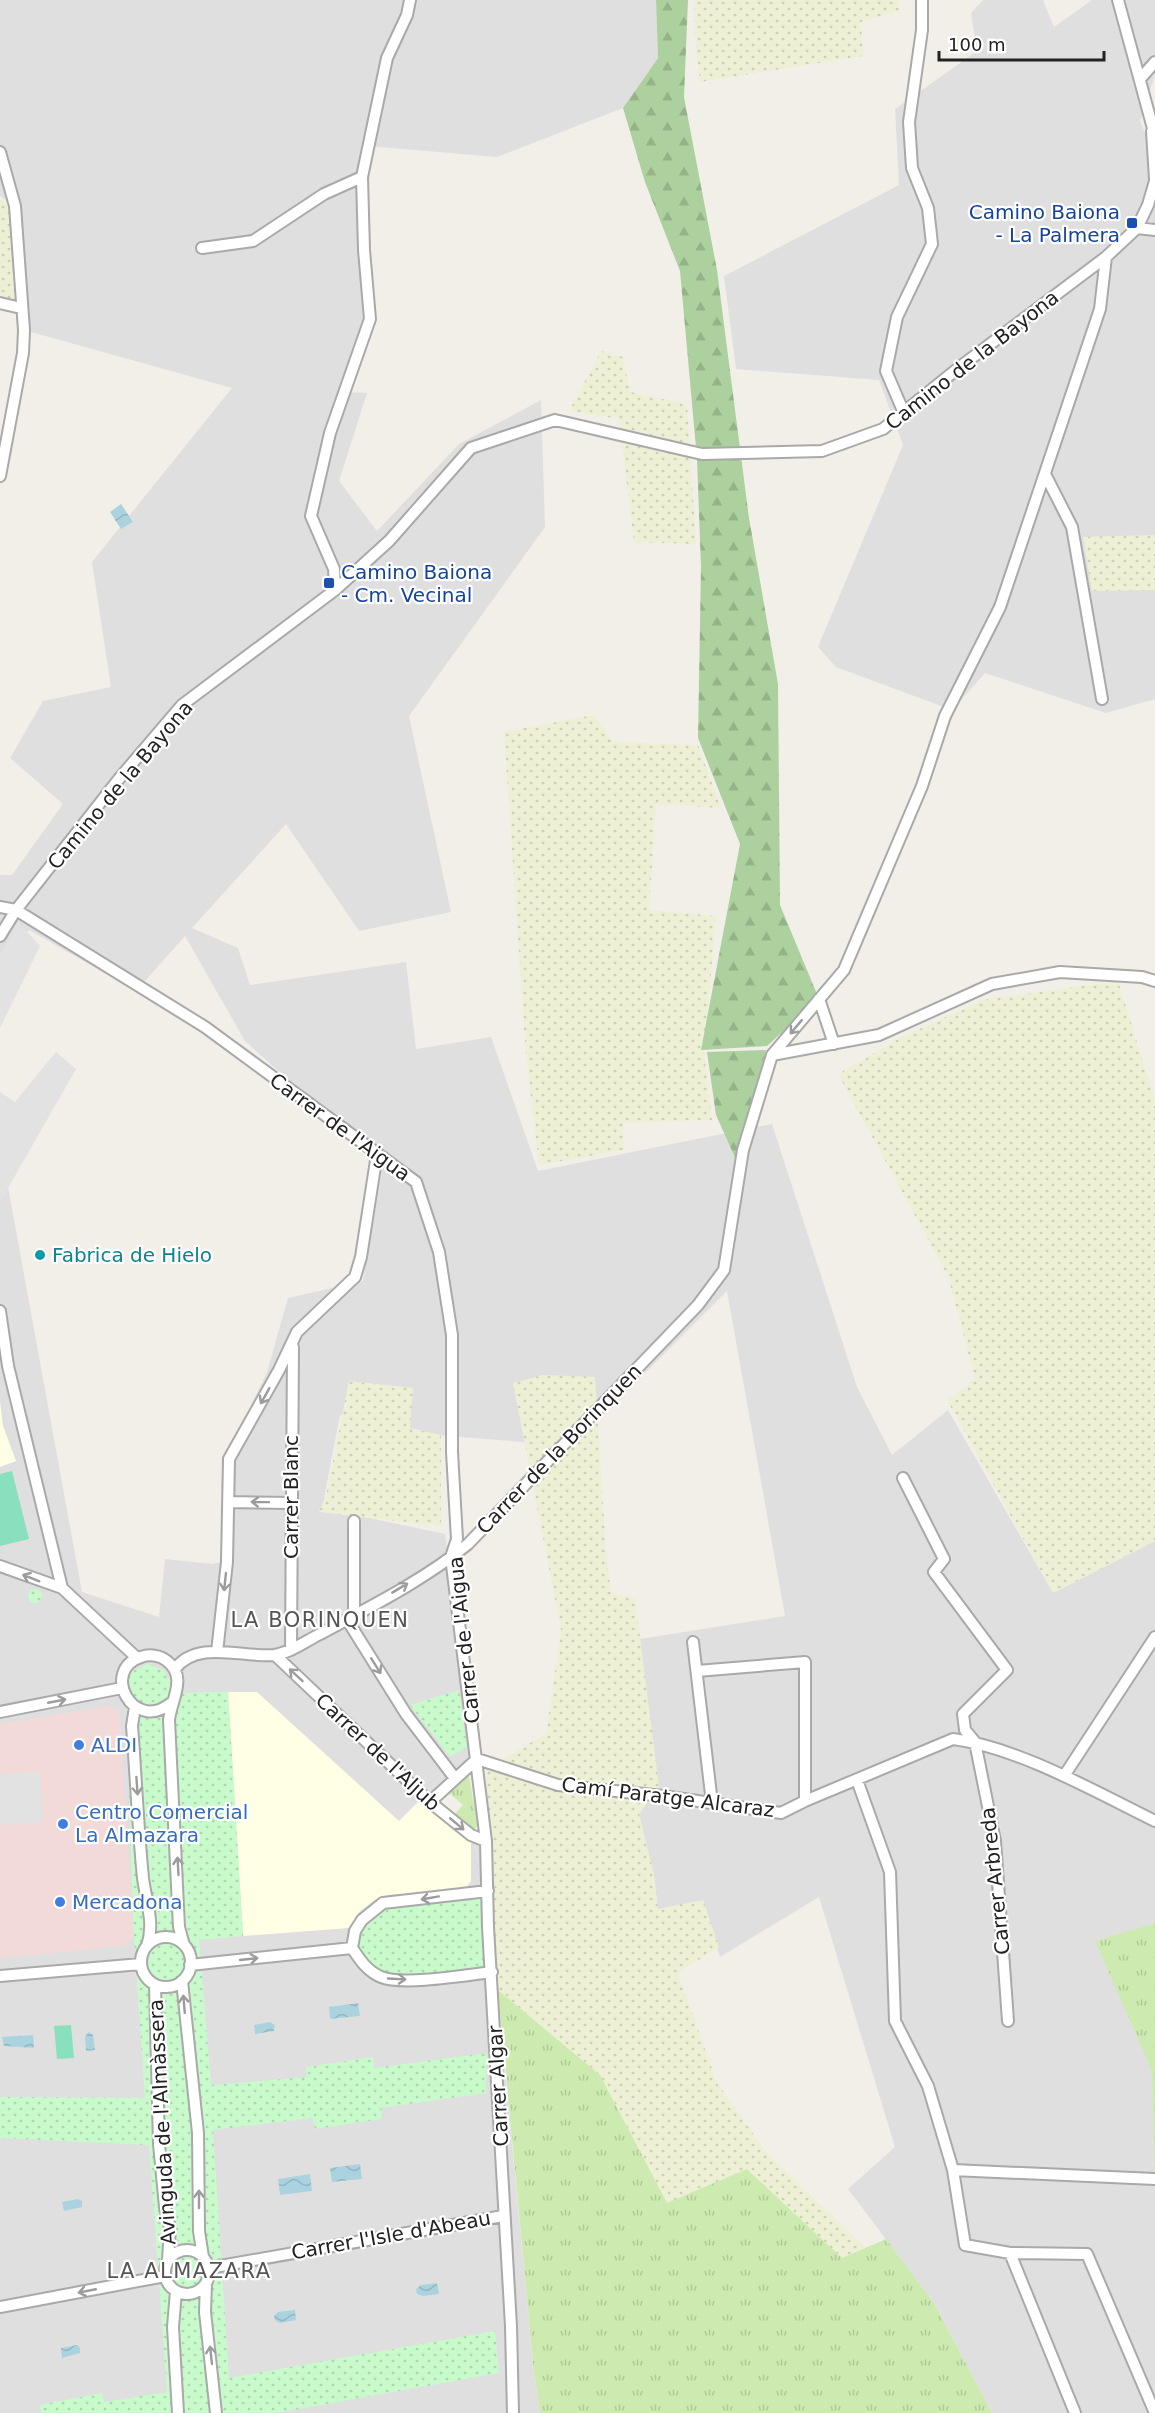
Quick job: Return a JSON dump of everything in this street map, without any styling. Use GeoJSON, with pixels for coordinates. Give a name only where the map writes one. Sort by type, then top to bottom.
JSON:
{"type":"FeatureCollection","features":[{"type":"Feature","properties":{"kind":"street"},"geometry":{"type":"LineString","coordinates":[[335,590],[334,569],[311,516],[330,433],[370,319],[364,250],[362,177],[387,58],[407,15],[410,0]]}},
{"type":"Feature","properties":{"kind":"street"},"geometry":{"type":"LineString","coordinates":[[904,413],[886,371],[897,317],[932,244],[928,208],[912,168],[909,122],[922,30],[922,0]]}},
{"type":"Feature","properties":{"kind":"street"},"geometry":{"type":"LineString","coordinates":[[1118,0],[1154,132],[1155,180],[1149,205],[1137,228],[1155,230]]}},
{"type":"Feature","properties":{"kind":"street"},"geometry":{"type":"LineString","coordinates":[[1140,79],[1155,62]]}},
{"type":"Feature","properties":{"kind":"street"},"geometry":{"type":"LineString","coordinates":[[0,152],[15,206],[23,353],[0,476]]}},
{"type":"Feature","properties":{"kind":"street"},"geometry":{"type":"LineString","coordinates":[[202,248],[253,241],[324,194],[362,177]]}},
{"type":"Feature","properties":{"kind":"street","name":"Camino de la Bayona"},"geometry":{"type":"LineString","coordinates":[[0,936],[16,910],[118,780],[182,705],[335,590],[389,542],[471,448],[555,420],[702,454],[822,451],[884,429],[1106,257],[1137,228]]}},
{"type":"Feature","properties":{"kind":"street"},"geometry":{"type":"LineString","coordinates":[[772,1055],[844,970],[922,786],[945,716],[1000,607],[1046,476],[1100,309],[1106,257]]}},
{"type":"Feature","properties":{"kind":"street"},"geometry":{"type":"LineString","coordinates":[[0,303],[21,308]]}},
{"type":"Feature","properties":{"kind":"street"},"geometry":{"type":"LineString","coordinates":[[1046,476],[1072,527],[1102,699]]}},
{"type":"Feature","properties":{"kind":"street"},"geometry":{"type":"LineString","coordinates":[[0,907],[16,910]]}},
{"type":"Feature","properties":{"kind":"street","name":"Carrer de l'Aigua"},"geometry":{"type":"LineString","coordinates":[[16,910],[205,1027],[416,1182],[439,1252],[452,1335],[452,1452],[457,1539],[451,1557],[477,1759]]}},
{"type":"Feature","properties":{"kind":"street"},"geometry":{"type":"LineString","coordinates":[[772,1055],[879,1035],[992,984],[1060,972],[1142,977],[1155,981]]}},
{"type":"Feature","properties":{"kind":"street"},"geometry":{"type":"LineString","coordinates":[[819,999],[834,1044]]}},
{"type":"Feature","properties":{"kind":"street","name":"Carrer de la Borinquen"},"geometry":{"type":"LineString","coordinates":[[175,1669],[180,1662],[194,1655],[217,1652],[275,1655],[291,1650],[354,1616],[451,1557],[468,1544],[690,1313],[724,1270],[743,1150],[772,1055]]}},
{"type":"Feature","properties":{"kind":"street"},"geometry":{"type":"LineString","coordinates":[[217,1652],[227,1562],[229,1459],[297,1332],[355,1277],[361,1257],[377,1154]]}},
{"type":"Feature","properties":{"kind":"street"},"geometry":{"type":"LineString","coordinates":[[0,1311],[8,1366],[62,1588]]}},
{"type":"Feature","properties":{"kind":"street","name":"Carrer Blanc"},"geometry":{"type":"LineString","coordinates":[[291,1650],[292,1345]]}},
{"type":"Feature","properties":{"kind":"street","name":"Carrer Arbreda"},"geometry":{"type":"LineString","coordinates":[[903,1478],[944,1559],[934,1572],[1007,1670],[963,1714],[965,1730],[975,1742],[996,1841],[1008,2021]]}},
{"type":"Feature","properties":{"kind":"street"},"geometry":{"type":"LineString","coordinates":[[229,1502],[291,1503]]}},
{"type":"Feature","properties":{"kind":"street"},"geometry":{"type":"LineString","coordinates":[[354,1521],[354,1616],[351,1626],[406,1714],[454,1777]]}},
{"type":"Feature","properties":{"kind":"street"},"geometry":{"type":"LineString","coordinates":[[0,1566],[62,1588],[137,1658]]}},
{"type":"Feature","properties":{"kind":"street"},"geometry":{"type":"LineString","coordinates":[[1064,1776],[1155,1637]]}},
{"type":"Feature","properties":{"kind":"street"},"geometry":{"type":"LineString","coordinates":[[693,1642],[712,1803]]}},
{"type":"Feature","properties":{"kind":"street","name":"Carrer de l'Aljub"},"geometry":{"type":"LineString","coordinates":[[275,1655],[430,1802],[471,1835],[486,1841]]}},
{"type":"Feature","properties":{"kind":"street"},"geometry":{"type":"LineString","coordinates":[[159,1656],[175,1669],[178,1681],[177,1692],[171,1702],[160,1710],[147,1711],[135,1707],[125,1696],[122,1688],[125,1669],[137,1658],[159,1656]]}},
{"type":"Feature","properties":{"kind":"street"},"geometry":{"type":"LineString","coordinates":[[697,1671],[805,1662],[805,1801]]}},
{"type":"Feature","properties":{"kind":"street"},"geometry":{"type":"LineString","coordinates":[[0,1712],[122,1688]]}},
{"type":"Feature","properties":{"kind":"street"},"geometry":{"type":"LineString","coordinates":[[135,1707],[132,1726],[143,1880],[151,1934],[141,1964],[144,1974],[155,1985],[172,1986],[182,1981],[190,1965],[190,1955],[179,1928],[169,1720],[171,1702]]}},
{"type":"Feature","properties":{"kind":"street","name":"Camí Paratge Alcaraz"},"geometry":{"type":"LineString","coordinates":[[477,1759],[558,1785],[781,1813],[953,1739],[975,1742],[1064,1776],[1155,1821]]}},
{"type":"Feature","properties":{"kind":"street"},"geometry":{"type":"LineString","coordinates":[[430,1802],[454,1777],[477,1759]]}},
{"type":"Feature","properties":{"kind":"street","name":"Carrer Algar"},"geometry":{"type":"LineString","coordinates":[[477,1759],[486,1841],[503,2216],[511,2326],[513,2413]]}},
{"type":"Feature","properties":{"kind":"street"},"geometry":{"type":"LineString","coordinates":[[857,1780],[890,1872],[895,2021],[928,2086],[953,2170],[965,2245],[1010,2253],[1087,2254],[1155,2413]]}},
{"type":"Feature","properties":{"kind":"street"},"geometry":{"type":"LineString","coordinates":[[488,1891],[383,1903],[362,1920],[355,1931],[352,1948],[366,1968],[382,1978],[418,1980],[492,1972]]}},
{"type":"Feature","properties":{"kind":"street"},"geometry":{"type":"LineString","coordinates":[[147,1946],[160,1938],[171,1938],[184,1945]]}},
{"type":"Feature","properties":{"kind":"street"},"geometry":{"type":"LineString","coordinates":[[190,1965],[352,1948]]}},
{"type":"Feature","properties":{"kind":"street"},"geometry":{"type":"LineString","coordinates":[[0,1976],[141,1964]]}},
{"type":"Feature","properties":{"kind":"street","name":"Avinguda de l'Almàssera"},"geometry":{"type":"LineString","coordinates":[[182,1981],[198,2133],[199,2231],[203,2257]]}},
{"type":"Feature","properties":{"kind":"street","name":"Avinguda de l'Almàssera"},"geometry":{"type":"LineString","coordinates":[[155,1985],[157,2097],[165,2207],[170,2228],[168,2260]]}},
{"type":"Feature","properties":{"kind":"street"},"geometry":{"type":"LineString","coordinates":[[953,2170],[1155,2179]]}},
{"type":"Feature","properties":{"kind":"street","name":"Carrer l'Isle d'Abeau"},"geometry":{"type":"LineString","coordinates":[[209,2268],[503,2216]]}},
{"type":"Feature","properties":{"kind":"street"},"geometry":{"type":"LineString","coordinates":[[206,2283],[197,2292],[186,2294],[176,2291],[165,2276],[168,2260],[181,2251],[197,2252],[209,2268],[205,2312],[216,2413]]}},
{"type":"Feature","properties":{"kind":"street"},"geometry":{"type":"LineString","coordinates":[[1010,2253],[1075,2413]]}},
{"type":"Feature","properties":{"kind":"street"},"geometry":{"type":"LineString","coordinates":[[0,2307],[165,2276]]}},
{"type":"Feature","properties":{"kind":"street"},"geometry":{"type":"LineString","coordinates":[[176,2291],[173,2326],[178,2413]]}},
{"type":"Feature","properties":{"kind":"shaded area"},"geometry":{"type":"Polygon","coordinates":[[[0,0],[656,0],[658,58],[623,108],[497,157],[368,146],[370,319],[345,392],[367,393],[339,481],[377,531],[459,444],[541,400],[545,527],[409,716],[451,912],[359,931],[286,824],[192,928],[238,948],[250,985],[406,962],[416,1049],[491,1037],[538,1171],[772,1124],[857,1387],[892,1455],[948,1410],[1053,1593],[1155,1541],[1155,2413],[992,2413],[934,2303],[848,2189],[895,2147],[819,1897],[720,1957],[703,1901],[658,1910],[654,1875],[638,1814],[640,1639],[785,1616],[727,1291],[572,1446],[413,1433],[340,1415],[324,1498],[360,1516],[445,1534],[475,1763],[432,1803],[484,1851],[534,2373],[540,2413],[0,2413],[0,1143],[82,1592],[159,1617],[165,1559],[212,1564],[227,1561],[233,1443],[267,1372],[288,1298],[363,1281],[383,1166],[245,1041],[185,936],[136,991],[29,930],[0,965],[0,875],[12,875],[63,804],[10,758],[43,701],[111,687],[92,562],[232,388],[24,330],[15,206],[0,196],[0,0]]]}},
{"type":"Feature","properties":{"kind":"shaded area"},"geometry":{"type":"Polygon","coordinates":[[[694,0],[899,0],[900,11],[861,22],[863,56],[700,82],[694,32],[694,0]]]}},
{"type":"Feature","properties":{"kind":"shaded area"},"geometry":{"type":"Polygon","coordinates":[[[983,0],[1043,0],[1054,27],[1092,0],[1155,0],[1155,75],[1140,121],[1155,156],[1155,699],[1106,713],[985,673],[952,710],[836,667],[818,647],[903,445],[879,380],[736,369],[724,276],[899,185],[895,109],[977,51],[971,13],[983,0]]]}},
{"type":"Feature","properties":{"kind":"shaded area"},"geometry":{"type":"Polygon","coordinates":[[[0,200],[11,203],[21,308],[0,305],[0,200]]]}},
{"type":"Feature","properties":{"kind":"shaded area"},"geometry":{"type":"Polygon","coordinates":[[[601,351],[623,357],[630,392],[687,404],[696,544],[634,542],[619,419],[569,411],[601,351]]]}},
{"type":"Feature","properties":{"kind":"shaded area"},"geometry":{"type":"Polygon","coordinates":[[[1155,535],[1155,590],[1092,591],[1083,537],[1155,535]]]}},
{"type":"Feature","properties":{"kind":"shaded area"},"geometry":{"type":"Polygon","coordinates":[[[594,715],[613,742],[698,745],[721,808],[656,804],[649,910],[716,916],[704,1052],[712,1120],[623,1123],[624,1150],[539,1165],[526,1055],[504,732],[594,715]]]}},
{"type":"Feature","properties":{"kind":"shaded area"},"geometry":{"type":"Polygon","coordinates":[[[18,922],[40,946],[0,1028],[0,956],[18,922]]]}},
{"type":"Feature","properties":{"kind":"shaded area"},"geometry":{"type":"Polygon","coordinates":[[[1118,981],[1155,1100],[1155,1541],[1053,1593],[947,1400],[975,1379],[948,1276],[838,1074],[902,1037],[983,1000],[1118,981]]]}},
{"type":"Feature","properties":{"kind":"shaded area"},"geometry":{"type":"Polygon","coordinates":[[[56,1052],[76,1069],[0,1202],[0,1092],[15,1102],[56,1052]]]}},
{"type":"Feature","properties":{"kind":"shaded area"},"geometry":{"type":"Polygon","coordinates":[[[543,1375],[595,1377],[606,1552],[611,1593],[635,1598],[659,1787],[639,1814],[654,1875],[658,1909],[703,1900],[719,1947],[678,1973],[717,2083],[767,2153],[866,2248],[842,2258],[747,2169],[667,2204],[600,2075],[498,1990],[485,1769],[546,1734],[561,1630],[513,1383],[543,1375]]]}},
{"type":"Feature","properties":{"kind":"shaded area"},"geometry":{"type":"Polygon","coordinates":[[[349,1381],[413,1388],[410,1428],[441,1435],[441,1526],[319,1512],[326,1496],[349,1381]]]}},
{"type":"Feature","properties":{"kind":"shaded area"},"geometry":{"type":"Polygon","coordinates":[[[0,1401],[3,1426],[16,1461],[0,1467],[0,1401]]]}},
{"type":"Feature","properties":{"kind":"shaded area"},"geometry":{"type":"Polygon","coordinates":[[[228,1692],[257,1692],[399,1821],[419,1801],[471,1842],[471,1881],[465,1889],[389,1895],[376,1899],[359,1912],[349,1928],[243,1936],[228,1692]]]}},
{"type":"Feature","properties":{"kind":"shaded area","name":"Centro Comercial La Almazara"},"geometry":{"type":"Polygon","coordinates":[[[109,1706],[119,1712],[134,1938],[125,1946],[0,1958],[0,1724],[109,1706]]]}},
{"type":"Feature","properties":{"kind":"shaded area"},"geometry":{"type":"Polygon","coordinates":[[[40,1772],[43,1822],[0,1825],[0,1774],[40,1772]]]}},
{"type":"Feature","properties":{"kind":"green space"},"geometry":{"type":"Polygon","coordinates":[[[656,0],[688,0],[684,97],[717,270],[749,518],[778,684],[780,905],[819,999],[767,1046],[701,1050],[740,844],[698,738],[701,567],[697,459],[680,271],[645,182],[623,108],[658,58],[656,0]]]}},
{"type":"Feature","properties":{"kind":"green space"},"geometry":{"type":"Polygon","coordinates":[[[766,1050],[737,1162],[716,1115],[707,1052],[766,1050]]]}},
{"type":"Feature","properties":{"kind":"green space"},"geometry":{"type":"Polygon","coordinates":[[[12,1471],[29,1539],[0,1546],[0,1474],[12,1471]]]}},
{"type":"Feature","properties":{"kind":"green space"},"geometry":{"type":"Polygon","coordinates":[[[35,1589],[40,1591],[42,1596],[40,1601],[35,1603],[30,1601],[28,1596],[30,1591],[35,1589]]]}},
{"type":"Feature","properties":{"kind":"green space"},"geometry":{"type":"Polygon","coordinates":[[[147,1664],[164,1670],[171,1683],[171,1693],[228,1692],[243,1936],[199,1940],[211,2085],[307,2077],[306,2067],[373,2057],[374,2068],[487,2053],[486,2093],[381,2108],[382,2119],[315,2129],[313,2118],[213,2130],[229,2378],[495,2331],[499,2373],[276,2413],[41,2413],[40,2405],[102,2393],[104,2402],[167,2392],[149,2145],[0,2138],[0,2097],[145,2098],[133,1924],[126,1686],[131,1672],[147,1664]]]}},
{"type":"Feature","properties":{"kind":"green space"},"geometry":{"type":"Polygon","coordinates":[[[459,1690],[467,1747],[450,1757],[410,1705],[459,1690]]]}},
{"type":"Feature","properties":{"kind":"green space"},"geometry":{"type":"Polygon","coordinates":[[[463,1775],[469,1776],[478,1826],[474,1829],[454,1815],[463,1805],[447,1791],[463,1775]]]}},
{"type":"Feature","properties":{"kind":"green space"},"geometry":{"type":"Polygon","coordinates":[[[488,1891],[492,1972],[383,1978],[352,1948],[355,1932],[383,1903],[488,1891]]]}},
{"type":"Feature","properties":{"kind":"green space"},"geometry":{"type":"Polygon","coordinates":[[[1155,1923],[1155,2179],[1152,2071],[1095,1941],[1155,1923]]]}},
{"type":"Feature","properties":{"kind":"green space"},"geometry":{"type":"Polygon","coordinates":[[[498,1990],[600,2075],[667,2203],[747,2169],[842,2258],[886,2239],[934,2303],[992,2413],[540,2413],[534,2373],[498,1990]]]}},
{"type":"Feature","properties":{"kind":"green space"},"geometry":{"type":"Polygon","coordinates":[[[71,2025],[74,2058],[57,2059],[54,2026],[71,2025]]]}},
{"type":"Feature","properties":{"kind":"water"},"geometry":{"type":"Polygon","coordinates":[[[121,504],[133,522],[121,529],[110,512],[121,504]]]}},
{"type":"Feature","properties":{"kind":"water"},"geometry":{"type":"Polygon","coordinates":[[[358,2003],[360,2016],[330,2019],[329,2007],[358,2003]]]}},
{"type":"Feature","properties":{"kind":"water"},"geometry":{"type":"Polygon","coordinates":[[[270,2022],[275,2025],[274,2031],[255,2034],[254,2025],[270,2022]]]}},
{"type":"Feature","properties":{"kind":"water"},"geometry":{"type":"Polygon","coordinates":[[[89,2032],[93,2035],[95,2050],[86,2051],[85,2036],[89,2032]]]}},
{"type":"Feature","properties":{"kind":"water"},"geometry":{"type":"Polygon","coordinates":[[[33,2035],[34,2048],[4,2046],[2,2037],[33,2035]]]}},
{"type":"Feature","properties":{"kind":"water"},"geometry":{"type":"Polygon","coordinates":[[[360,2164],[362,2179],[332,2182],[330,2168],[360,2164]]]}},
{"type":"Feature","properties":{"kind":"water"},"geometry":{"type":"Polygon","coordinates":[[[310,2174],[312,2191],[280,2195],[278,2179],[310,2174]]]}},
{"type":"Feature","properties":{"kind":"water"},"geometry":{"type":"Polygon","coordinates":[[[78,2199],[82,2201],[82,2207],[64,2211],[62,2202],[78,2199]]]}},
{"type":"Feature","properties":{"kind":"water"},"geometry":{"type":"Polygon","coordinates":[[[437,2283],[439,2294],[423,2296],[417,2294],[416,2289],[421,2285],[437,2283]]]}},
{"type":"Feature","properties":{"kind":"water"},"geometry":{"type":"Polygon","coordinates":[[[295,2310],[296,2320],[280,2323],[275,2320],[274,2316],[278,2312],[295,2310]]]}},
{"type":"Feature","properties":{"kind":"water"},"geometry":{"type":"Polygon","coordinates":[[[77,2345],[80,2353],[62,2358],[61,2348],[77,2345]]]}},
{"type":"Feature","properties":{"kind":"place","name":"Camino Baiona - La Palmera"},"geometry":{"type":"Point","coordinates":[1132,223]}},
{"type":"Feature","properties":{"kind":"place","name":"Camino Baiona - Cm. Vecinal"},"geometry":{"type":"Point","coordinates":[329,583]}},
{"type":"Feature","properties":{"kind":"place","name":"Fabrica de Hielo"},"geometry":{"type":"Point","coordinates":[40,1255]}},
{"type":"Feature","properties":{"kind":"place","name":"ALDI"},"geometry":{"type":"Point","coordinates":[79,1745]}},
{"type":"Feature","properties":{"kind":"place","name":"Centro Comercial La Almazara"},"geometry":{"type":"Point","coordinates":[63,1824]}},
{"type":"Feature","properties":{"kind":"place","name":"Mercadona"},"geometry":{"type":"Point","coordinates":[60,1902]}},
{"type":"Feature","properties":{"kind":"district","name":"LA BORINQUEN"},"geometry":{"type":"Point","coordinates":[320,1620]}},
{"type":"Feature","properties":{"kind":"district","name":"LA ALMAZARA"},"geometry":{"type":"Point","coordinates":[189,2271]}}]}
